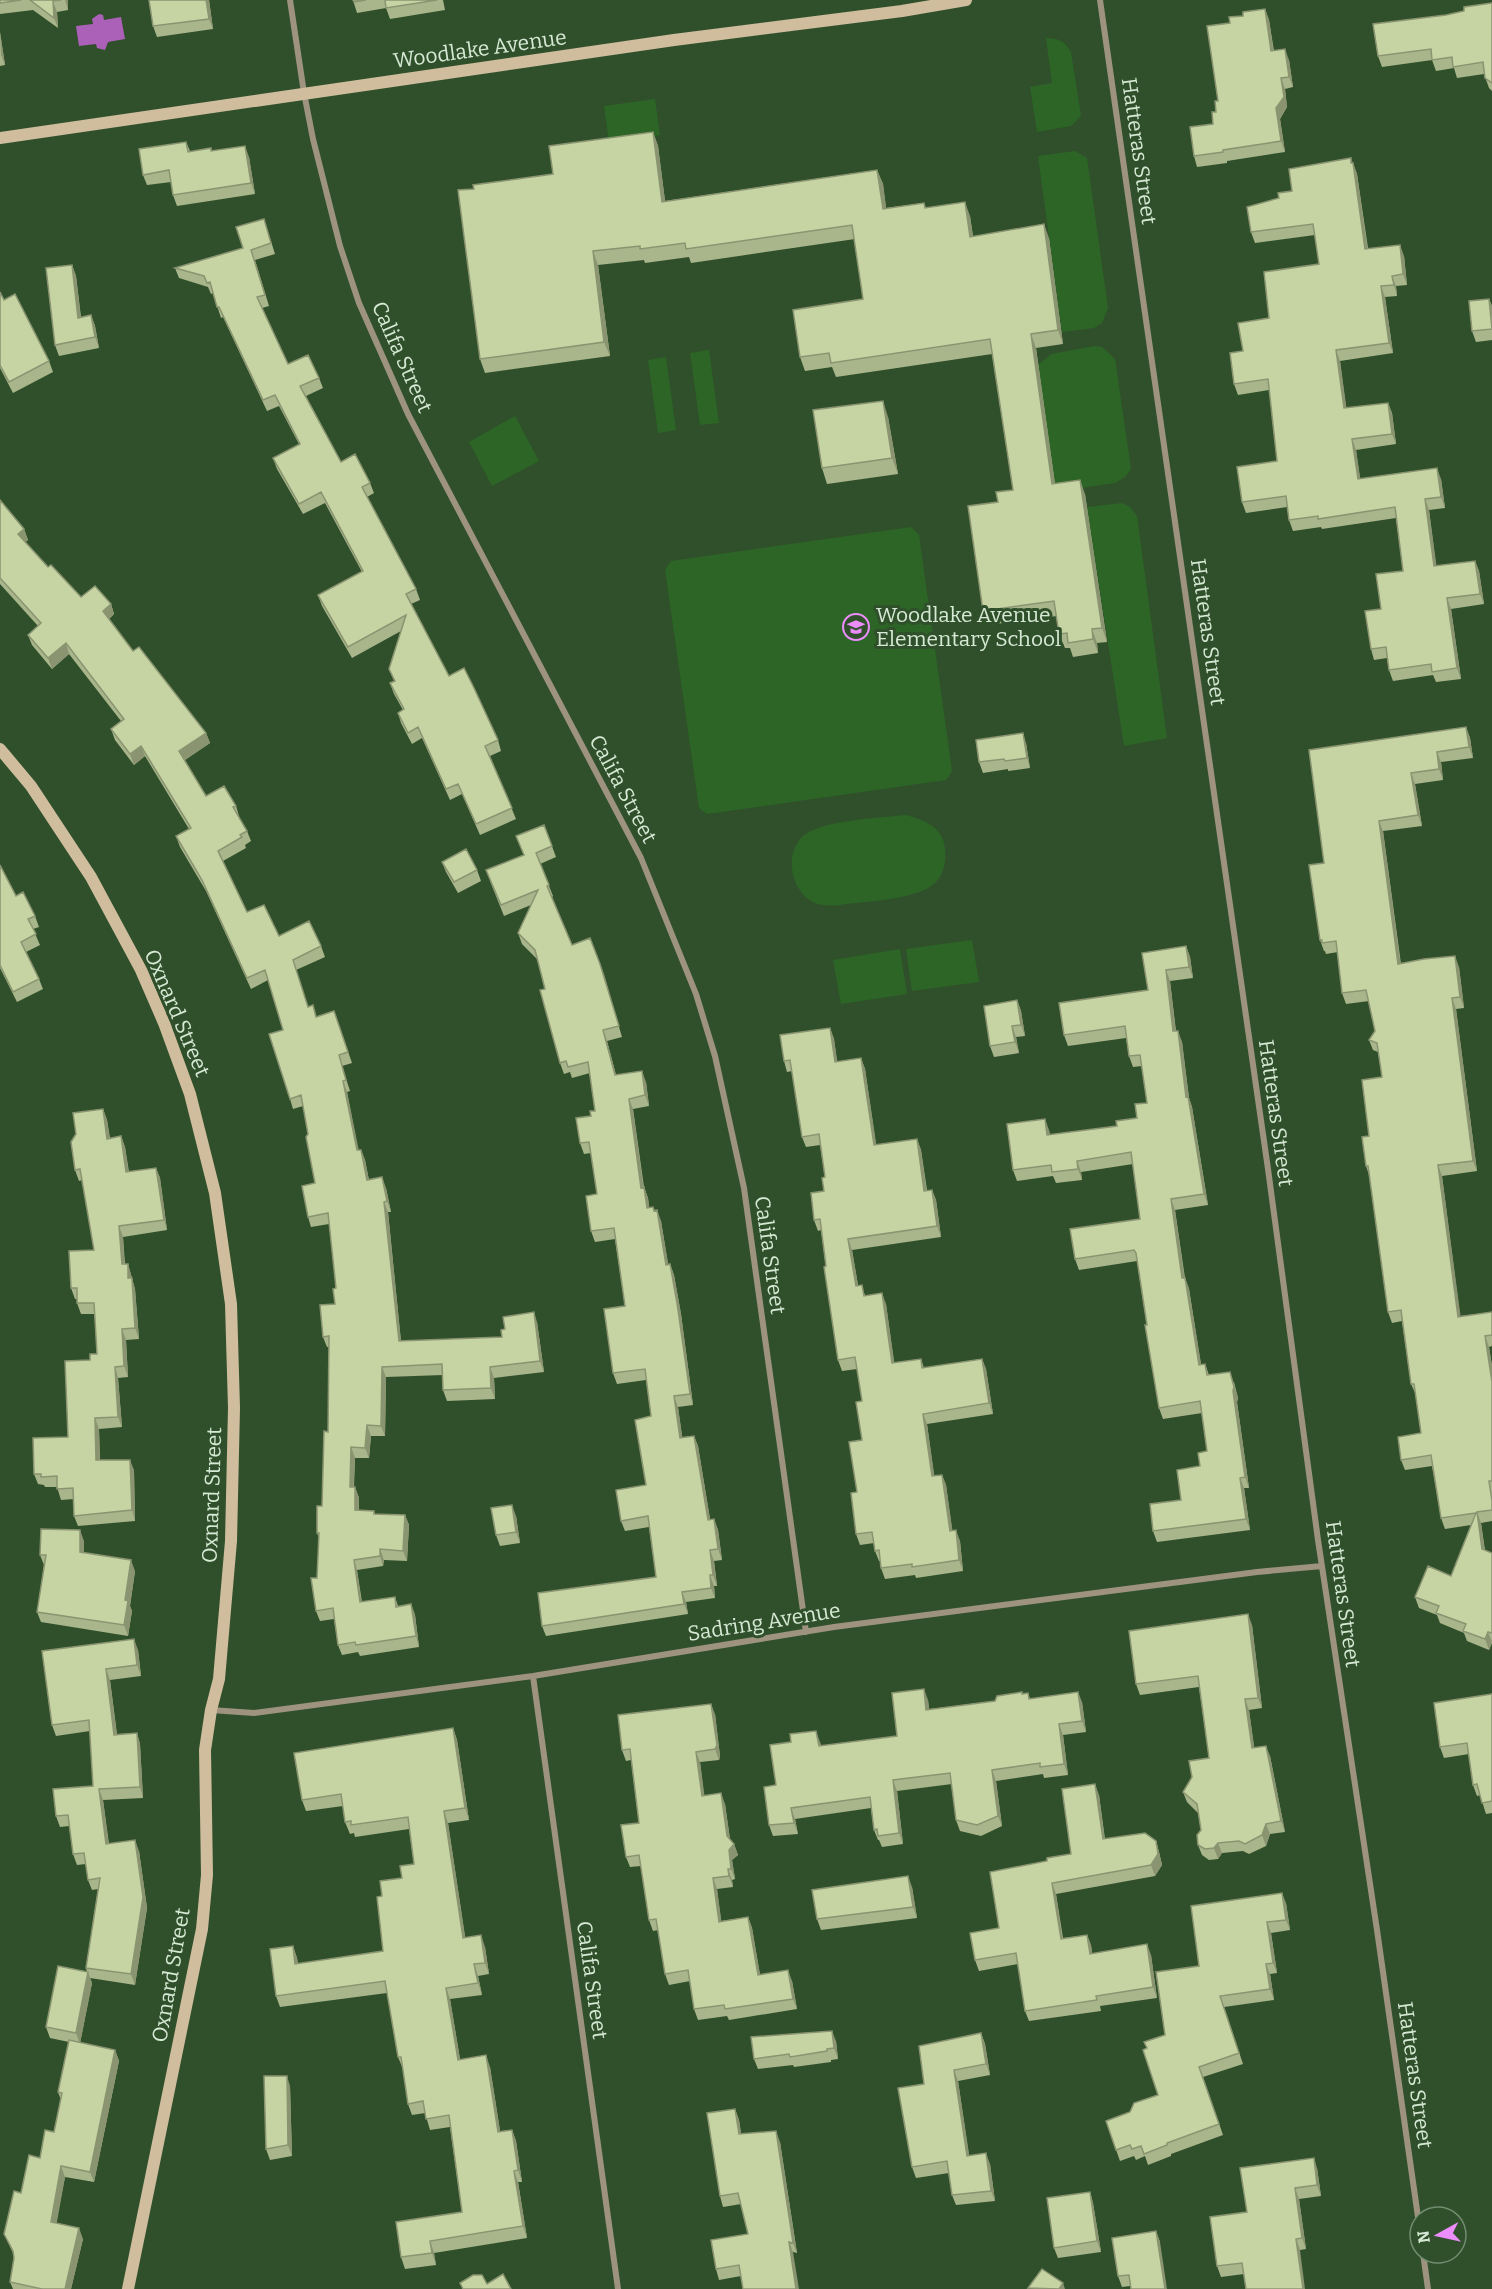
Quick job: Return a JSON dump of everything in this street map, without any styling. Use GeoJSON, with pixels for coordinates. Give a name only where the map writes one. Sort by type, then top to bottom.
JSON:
{"type":"FeatureCollection","features":[{"type":"Feature","properties":{"kind":"street","name":"Califa Street"},"geometry":{"type":"LineString","coordinates":[[290,0],[313,139],[340,246],[363,313],[408,414],[641,858],[696,994],[716,1056],[744,1188],[806,1632]]}},
{"type":"Feature","properties":{"kind":"street","name":"Woodlake Avenue"},"geometry":{"type":"LineString","coordinates":[[0,138],[674,40],[902,11],[966,0]]}},
{"type":"Feature","properties":{"kind":"street","name":"Hatteras Street"},"geometry":{"type":"LineString","coordinates":[[1100,0],[1268,1168],[1322,1566],[1416,2205]]}},
{"type":"Feature","properties":{"kind":"street","name":"Oxnard Street"},"geometry":{"type":"LineString","coordinates":[[0,749],[31,786],[92,877],[141,970],[164,1023],[190,1094],[215,1193],[231,1304],[234,1408],[231,1541],[219,1678],[205,1750],[207,1875],[202,1929],[128,2289]]}},
{"type":"Feature","properties":{"kind":"street","name":"Sadring Avenue"},"geometry":{"type":"LineString","coordinates":[[211,1710],[254,1713],[533,1676],[806,1632],[1245,1573],[1322,1566]]}},
{"type":"Feature","properties":{"kind":"street","name":"Califa Street"},"geometry":{"type":"LineString","coordinates":[[533,1676],[618,2289]]}},
{"type":"Feature","properties":{"kind":"street"},"geometry":{"type":"LineString","coordinates":[[1425,2265],[1428,2289]]}},
{"type":"Feature","properties":{"kind":"green space"},"geometry":{"type":"Polygon","coordinates":[[[1046,38],[1061,41],[1071,52],[1081,116],[1071,126],[1037,132],[1030,87],[1052,83],[1046,38]]]}},
{"type":"Feature","properties":{"kind":"green space"},"geometry":{"type":"Polygon","coordinates":[[[655,99],[660,135],[609,143],[604,106],[655,99]]]}},
{"type":"Feature","properties":{"kind":"green space"},"geometry":{"type":"Polygon","coordinates":[[[1075,151],[1087,158],[1108,308],[1102,323],[1094,328],[1062,332],[1038,156],[1075,151]]]}},
{"type":"Feature","properties":{"kind":"green space"},"geometry":{"type":"Polygon","coordinates":[[[1095,346],[1102,347],[1115,359],[1131,469],[1125,477],[1115,483],[1068,490],[1055,484],[1038,365],[1051,354],[1095,346]]]}},
{"type":"Feature","properties":{"kind":"green space"},"geometry":{"type":"Polygon","coordinates":[[[709,350],[719,423],[700,425],[690,353],[709,350]]]}},
{"type":"Feature","properties":{"kind":"green space"},"geometry":{"type":"Polygon","coordinates":[[[666,357],[676,430],[658,433],[648,360],[666,357]]]}},
{"type":"Feature","properties":{"kind":"green space"},"geometry":{"type":"Polygon","coordinates":[[[515,416],[539,461],[492,486],[469,442],[515,416]]]}},
{"type":"Feature","properties":{"kind":"green space"},"geometry":{"type":"Polygon","coordinates":[[[1122,503],[1130,507],[1137,516],[1167,738],[1124,746],[1087,507],[1122,503]]]}},
{"type":"Feature","properties":{"kind":"green space"},"geometry":{"type":"Polygon","coordinates":[[[911,527],[919,535],[952,771],[946,780],[707,814],[699,808],[665,570],[671,561],[911,527]]]}},
{"type":"Feature","properties":{"kind":"green space"},"geometry":{"type":"Polygon","coordinates":[[[906,815],[931,825],[943,840],[945,857],[943,870],[936,882],[928,888],[891,899],[834,906],[813,902],[800,890],[793,873],[793,854],[801,838],[809,832],[850,821],[906,815]]]}},
{"type":"Feature","properties":{"kind":"green space"},"geometry":{"type":"Polygon","coordinates":[[[972,940],[979,982],[912,991],[906,949],[972,940]]]}},
{"type":"Feature","properties":{"kind":"green space"},"geometry":{"type":"Polygon","coordinates":[[[900,949],[907,994],[841,1004],[833,960],[900,949]]]}},
{"type":"Feature","properties":{"kind":"shaded area"},"geometry":{"type":"Polygon","coordinates":[[[99,14],[103,15],[104,20],[121,17],[125,39],[108,42],[105,50],[97,48],[96,44],[79,46],[76,26],[93,24],[92,19],[99,14]]]}},
{"type":"Feature","properties":{"kind":"building"},"geometry":{"type":"Polygon","coordinates":[[[0,0],[21,0],[0,3],[0,0]]]}},
{"type":"Feature","properties":{"kind":"building"},"geometry":{"type":"Polygon","coordinates":[[[30,0],[61,0],[53,1],[54,18],[30,0]]]}},
{"type":"Feature","properties":{"kind":"building"},"geometry":{"type":"Polygon","coordinates":[[[149,0],[206,0],[209,19],[153,26],[149,0]]]}},
{"type":"Feature","properties":{"kind":"building"},"geometry":{"type":"Polygon","coordinates":[[[385,0],[437,0],[386,8],[385,0]]]}},
{"type":"Feature","properties":{"kind":"building"},"geometry":{"type":"Polygon","coordinates":[[[1492,3],[1492,83],[1485,78],[1483,62],[1453,67],[1452,57],[1432,60],[1431,49],[1378,56],[1373,24],[1446,15],[1464,11],[1464,7],[1492,3]]]}},
{"type":"Feature","properties":{"kind":"building"},"geometry":{"type":"Polygon","coordinates":[[[1265,9],[1271,51],[1285,49],[1289,77],[1281,78],[1284,97],[1276,108],[1281,141],[1194,156],[1190,127],[1213,124],[1212,112],[1216,112],[1215,101],[1218,101],[1207,26],[1230,23],[1229,17],[1243,16],[1243,12],[1265,9]]]}},
{"type":"Feature","properties":{"kind":"building"},"geometry":{"type":"Polygon","coordinates":[[[653,132],[662,202],[877,170],[883,209],[924,203],[925,208],[965,202],[970,237],[1044,224],[1058,330],[1031,334],[1052,484],[1080,480],[1102,628],[1092,629],[1093,639],[1068,643],[1067,633],[1059,634],[1054,601],[983,611],[968,506],[998,502],[996,492],[1013,490],[990,339],[831,363],[829,353],[800,357],[793,310],[863,299],[852,225],[686,249],[685,243],[640,249],[640,246],[593,251],[604,342],[480,359],[458,190],[474,189],[473,185],[553,174],[549,146],[653,132]]]}},
{"type":"Feature","properties":{"kind":"building"},"geometry":{"type":"Polygon","coordinates":[[[186,142],[188,152],[245,146],[251,183],[173,195],[169,170],[143,175],[139,149],[186,142]]]}},
{"type":"Feature","properties":{"kind":"building"},"geometry":{"type":"Polygon","coordinates":[[[1351,158],[1365,249],[1400,245],[1403,274],[1392,276],[1394,285],[1381,286],[1389,343],[1336,350],[1344,408],[1388,403],[1392,434],[1352,439],[1358,479],[1437,468],[1441,497],[1425,499],[1434,566],[1475,561],[1480,594],[1447,598],[1457,668],[1432,672],[1431,664],[1389,670],[1386,647],[1371,649],[1365,611],[1381,609],[1376,574],[1403,571],[1395,507],[1318,519],[1318,516],[1289,520],[1286,496],[1242,502],[1237,467],[1277,461],[1268,379],[1234,384],[1230,353],[1243,351],[1238,323],[1269,318],[1264,272],[1319,264],[1313,224],[1251,232],[1247,207],[1279,198],[1278,193],[1292,191],[1289,169],[1351,158]]]}},
{"type":"Feature","properties":{"kind":"building"},"geometry":{"type":"Polygon","coordinates":[[[264,219],[271,243],[251,250],[265,295],[257,297],[288,364],[308,355],[319,378],[300,386],[341,462],[355,454],[370,483],[362,487],[416,589],[406,594],[449,676],[464,668],[498,740],[485,746],[512,808],[476,824],[458,784],[446,789],[418,727],[408,733],[398,713],[404,709],[390,683],[395,681],[389,669],[406,615],[348,647],[318,595],[363,571],[321,492],[299,504],[273,458],[300,444],[275,395],[263,400],[217,307],[210,282],[207,283],[204,276],[175,268],[243,248],[236,227],[264,219]]]}},
{"type":"Feature","properties":{"kind":"building"},"geometry":{"type":"Polygon","coordinates":[[[72,265],[78,318],[91,315],[95,337],[55,345],[46,268],[72,265]]]}},
{"type":"Feature","properties":{"kind":"building"},"geometry":{"type":"Polygon","coordinates":[[[0,292],[4,300],[15,294],[49,361],[9,382],[0,365],[0,292]]]}},
{"type":"Feature","properties":{"kind":"building"},"geometry":{"type":"Polygon","coordinates":[[[1489,299],[1492,329],[1472,331],[1469,301],[1489,299]]]}},
{"type":"Feature","properties":{"kind":"building"},"geometry":{"type":"Polygon","coordinates":[[[883,401],[892,458],[822,468],[813,410],[883,401]]]}},
{"type":"Feature","properties":{"kind":"building"},"geometry":{"type":"Polygon","coordinates":[[[0,500],[24,529],[18,534],[48,567],[51,565],[81,597],[95,586],[111,604],[103,611],[133,651],[139,647],[206,733],[179,751],[206,796],[224,786],[247,831],[240,835],[242,837],[218,851],[247,912],[264,905],[279,936],[309,921],[321,946],[293,960],[308,1007],[313,1005],[316,1017],[334,1011],[348,1052],[339,1055],[346,1080],[343,1081],[357,1150],[361,1150],[367,1180],[382,1177],[387,1201],[384,1202],[399,1341],[502,1337],[501,1330],[505,1329],[503,1317],[534,1312],[540,1361],[490,1367],[491,1388],[443,1390],[442,1364],[382,1367],[381,1426],[367,1425],[365,1448],[351,1447],[350,1487],[355,1487],[355,1510],[374,1511],[374,1514],[405,1515],[403,1551],[380,1549],[380,1556],[354,1560],[360,1602],[395,1597],[396,1607],[411,1604],[416,1636],[356,1645],[355,1642],[338,1645],[333,1608],[316,1611],[311,1578],[317,1578],[319,1533],[317,1533],[317,1506],[322,1506],[324,1431],[328,1432],[329,1336],[323,1337],[320,1305],[335,1304],[333,1289],[336,1288],[328,1213],[308,1217],[302,1186],[315,1183],[306,1137],[308,1134],[301,1095],[290,1099],[269,1034],[283,1030],[265,970],[247,978],[202,880],[176,836],[191,828],[141,746],[130,754],[111,729],[124,719],[66,643],[48,658],[28,635],[41,623],[0,578],[0,500]]]}},
{"type":"Feature","properties":{"kind":"building"},"geometry":{"type":"Polygon","coordinates":[[[1466,727],[1469,747],[1437,752],[1439,769],[1411,773],[1418,815],[1379,821],[1398,964],[1455,956],[1460,997],[1452,998],[1473,1161],[1438,1165],[1458,1317],[1492,1312],[1492,1335],[1485,1336],[1492,1382],[1492,1481],[1489,1481],[1492,1510],[1477,1512],[1482,1549],[1492,1553],[1492,1633],[1488,1632],[1485,1639],[1463,1631],[1466,1624],[1436,1613],[1439,1606],[1415,1597],[1428,1566],[1451,1576],[1476,1513],[1441,1518],[1431,1455],[1401,1460],[1398,1437],[1421,1433],[1414,1384],[1411,1384],[1401,1310],[1388,1312],[1362,1137],[1369,1136],[1362,1080],[1382,1077],[1377,1043],[1369,1040],[1375,1031],[1366,990],[1342,993],[1336,941],[1322,943],[1320,940],[1309,865],[1324,863],[1309,750],[1466,727]]]}},
{"type":"Feature","properties":{"kind":"building"},"geometry":{"type":"Polygon","coordinates":[[[1023,733],[1027,758],[979,762],[976,740],[1023,733]]]}},
{"type":"Feature","properties":{"kind":"building"},"geometry":{"type":"Polygon","coordinates":[[[544,825],[552,846],[536,853],[549,885],[547,886],[572,945],[590,938],[619,1026],[603,1030],[615,1075],[642,1071],[645,1095],[629,1099],[641,1188],[644,1187],[647,1208],[653,1207],[654,1211],[657,1210],[666,1265],[670,1264],[677,1303],[690,1394],[674,1396],[680,1438],[694,1436],[708,1520],[714,1519],[718,1549],[710,1550],[713,1575],[710,1575],[711,1588],[682,1592],[684,1604],[542,1626],[538,1593],[656,1577],[648,1516],[621,1521],[616,1490],[646,1485],[635,1420],[651,1416],[645,1369],[613,1373],[604,1309],[625,1306],[614,1228],[591,1231],[586,1196],[597,1194],[589,1142],[580,1143],[576,1118],[591,1116],[590,1111],[595,1111],[588,1062],[568,1067],[566,1061],[560,1063],[540,990],[545,989],[535,950],[518,933],[538,890],[501,905],[486,870],[524,855],[516,836],[544,825]]]}},
{"type":"Feature","properties":{"kind":"building"},"geometry":{"type":"Polygon","coordinates":[[[466,849],[477,870],[454,882],[442,862],[466,849]]]}},
{"type":"Feature","properties":{"kind":"building"},"geometry":{"type":"Polygon","coordinates":[[[0,865],[16,896],[23,892],[35,916],[28,919],[36,934],[21,942],[39,979],[13,992],[0,965],[0,865]]]}},
{"type":"Feature","properties":{"kind":"building"},"geometry":{"type":"Polygon","coordinates":[[[1186,946],[1189,967],[1166,970],[1173,1031],[1178,1031],[1186,1097],[1188,1096],[1204,1194],[1171,1199],[1182,1278],[1185,1278],[1199,1365],[1205,1364],[1207,1375],[1230,1372],[1234,1387],[1245,1477],[1240,1478],[1246,1519],[1153,1531],[1150,1504],[1181,1500],[1177,1470],[1200,1466],[1198,1453],[1207,1451],[1200,1401],[1159,1408],[1134,1250],[1075,1259],[1070,1229],[1140,1219],[1131,1152],[1077,1161],[1078,1169],[1052,1172],[1051,1165],[1013,1170],[1007,1124],[1045,1119],[1047,1135],[1117,1126],[1116,1121],[1137,1118],[1135,1104],[1147,1103],[1140,1055],[1129,1056],[1125,1026],[1064,1035],[1059,1003],[1148,990],[1142,953],[1186,946]]]}},
{"type":"Feature","properties":{"kind":"building"},"geometry":{"type":"Polygon","coordinates":[[[1017,1000],[1021,1025],[1012,1026],[1015,1042],[990,1046],[984,1006],[1017,1000]]]}},
{"type":"Feature","properties":{"kind":"building"},"geometry":{"type":"Polygon","coordinates":[[[830,1028],[835,1062],[861,1058],[874,1145],[917,1139],[924,1191],[932,1190],[937,1226],[848,1239],[856,1286],[862,1285],[864,1296],[882,1293],[892,1363],[921,1359],[922,1368],[982,1359],[989,1403],[923,1414],[932,1476],[942,1475],[950,1531],[956,1530],[959,1560],[912,1567],[912,1564],[881,1568],[879,1550],[875,1551],[872,1532],[856,1534],[851,1493],[857,1492],[849,1442],[862,1440],[856,1402],[862,1401],[855,1357],[838,1360],[824,1267],[826,1266],[820,1219],[814,1220],[811,1193],[824,1191],[822,1178],[825,1177],[819,1134],[802,1137],[790,1060],[784,1061],[780,1035],[830,1028]]]}},
{"type":"Feature","properties":{"kind":"building"},"geometry":{"type":"Polygon","coordinates":[[[103,1109],[107,1139],[121,1136],[126,1172],[156,1168],[164,1220],[119,1226],[122,1264],[128,1264],[128,1278],[132,1278],[135,1328],[122,1329],[124,1366],[115,1367],[118,1417],[95,1418],[96,1460],[130,1460],[132,1510],[74,1516],[73,1488],[57,1489],[57,1476],[41,1477],[41,1474],[34,1474],[33,1438],[68,1437],[65,1361],[90,1360],[90,1354],[97,1354],[94,1303],[77,1303],[77,1288],[71,1288],[69,1251],[94,1250],[80,1169],[75,1170],[71,1142],[76,1134],[73,1113],[103,1109]]]}},
{"type":"Feature","properties":{"kind":"building"},"geometry":{"type":"Polygon","coordinates":[[[512,1505],[516,1532],[496,1535],[491,1508],[512,1505]]]}},
{"type":"Feature","properties":{"kind":"building"},"geometry":{"type":"Polygon","coordinates":[[[41,1529],[80,1530],[80,1552],[131,1560],[124,1625],[37,1612],[46,1555],[40,1555],[41,1529]]]}},
{"type":"Feature","properties":{"kind":"building"},"geometry":{"type":"Polygon","coordinates":[[[1248,1614],[1258,1698],[1245,1699],[1252,1748],[1266,1746],[1281,1821],[1266,1824],[1262,1835],[1245,1844],[1239,1841],[1218,1843],[1214,1848],[1205,1849],[1198,1845],[1197,1835],[1201,1830],[1197,1804],[1183,1792],[1192,1777],[1189,1761],[1209,1758],[1198,1676],[1136,1684],[1129,1631],[1248,1614]]]}},
{"type":"Feature","properties":{"kind":"building"},"geometry":{"type":"Polygon","coordinates":[[[134,1639],[137,1665],[106,1669],[114,1735],[137,1733],[140,1787],[99,1789],[106,1844],[135,1840],[143,1897],[131,1974],[86,1968],[100,1878],[88,1880],[84,1853],[73,1854],[68,1815],[56,1816],[53,1789],[93,1786],[89,1720],[52,1725],[42,1651],[134,1639]]]}},
{"type":"Feature","properties":{"kind":"building"},"geometry":{"type":"Polygon","coordinates":[[[924,1689],[926,1710],[995,1701],[997,1696],[1022,1692],[1022,1694],[1028,1693],[1029,1699],[1078,1692],[1082,1721],[1059,1724],[1064,1764],[1040,1767],[1040,1763],[992,1770],[998,1816],[977,1825],[956,1820],[950,1773],[893,1780],[899,1833],[878,1836],[877,1829],[874,1830],[870,1797],[791,1808],[794,1823],[769,1825],[764,1787],[776,1785],[770,1745],[791,1742],[790,1734],[816,1731],[819,1746],[897,1736],[892,1693],[924,1689]]]}},
{"type":"Feature","properties":{"kind":"building"},"geometry":{"type":"Polygon","coordinates":[[[1492,1694],[1492,1801],[1482,1803],[1477,1784],[1473,1785],[1467,1743],[1440,1747],[1434,1703],[1492,1694]]]}},
{"type":"Feature","properties":{"kind":"building"},"geometry":{"type":"Polygon","coordinates":[[[711,1704],[717,1745],[715,1749],[696,1752],[702,1796],[721,1793],[727,1836],[734,1844],[729,1850],[731,1869],[728,1869],[729,1876],[713,1878],[719,1922],[748,1917],[758,1975],[788,1970],[793,1999],[725,2009],[724,2005],[694,2009],[688,1970],[665,1974],[656,1919],[649,1920],[639,1855],[626,1857],[621,1825],[639,1823],[630,1749],[622,1750],[618,1715],[711,1704]]]}},
{"type":"Feature","properties":{"kind":"building"},"geometry":{"type":"Polygon","coordinates":[[[453,1728],[465,1808],[444,1811],[463,1938],[481,1935],[485,1963],[474,1964],[478,1983],[446,1988],[458,2060],[486,2055],[498,2132],[512,2130],[518,2170],[514,2171],[523,2226],[430,2241],[432,2253],[401,2257],[396,2222],[462,2212],[449,2115],[426,2119],[423,2101],[408,2104],[385,1981],[276,1996],[270,1949],[293,1946],[295,1964],[383,1951],[377,1897],[382,1896],[380,1881],[402,1878],[400,1866],[414,1864],[408,1817],[351,1825],[351,1821],[345,1822],[341,1794],[302,1800],[294,1753],[453,1728]]]}},
{"type":"Feature","properties":{"kind":"building"},"geometry":{"type":"Polygon","coordinates":[[[1095,1784],[1103,1839],[1145,1833],[1156,1841],[1158,1854],[1151,1865],[1052,1883],[1061,1939],[1087,1935],[1090,1954],[1147,1944],[1153,1987],[1096,1996],[1097,2000],[1025,2011],[1016,1953],[975,1960],[970,1933],[999,1928],[990,1872],[1071,1854],[1062,1789],[1095,1784]]]}},
{"type":"Feature","properties":{"kind":"building"},"geometry":{"type":"Polygon","coordinates":[[[908,1876],[913,1907],[817,1919],[812,1890],[908,1876]]]}},
{"type":"Feature","properties":{"kind":"building"},"geometry":{"type":"Polygon","coordinates":[[[1282,1893],[1286,1920],[1267,1922],[1273,1963],[1266,1964],[1270,1989],[1220,1996],[1239,2053],[1199,2067],[1219,2124],[1144,2154],[1141,2146],[1132,2149],[1130,2145],[1116,2150],[1106,2121],[1130,2112],[1134,2103],[1158,2095],[1143,2050],[1147,2048],[1144,2042],[1165,2035],[1156,1972],[1199,1966],[1191,1906],[1282,1893]]]}},
{"type":"Feature","properties":{"kind":"building"},"geometry":{"type":"Polygon","coordinates":[[[58,1966],[88,1972],[76,2033],[46,2027],[58,1966]]]}},
{"type":"Feature","properties":{"kind":"building"},"geometry":{"type":"Polygon","coordinates":[[[832,2031],[834,2048],[827,2049],[827,2051],[790,2057],[789,2054],[754,2059],[751,2037],[832,2031]]]}},
{"type":"Feature","properties":{"kind":"building"},"geometry":{"type":"Polygon","coordinates":[[[981,2033],[986,2064],[954,2070],[967,2156],[986,2153],[991,2191],[952,2195],[947,2161],[912,2167],[898,2088],[924,2084],[919,2046],[981,2033]]]}},
{"type":"Feature","properties":{"kind":"building"},"geometry":{"type":"Polygon","coordinates":[[[69,2040],[115,2050],[90,2172],[61,2166],[51,2222],[79,2228],[65,2289],[42,2289],[10,2282],[14,2258],[4,2234],[14,2191],[21,2193],[29,2155],[40,2158],[45,2130],[54,2132],[62,2093],[58,2092],[69,2040]]]}},
{"type":"Feature","properties":{"kind":"building"},"geometry":{"type":"Polygon","coordinates":[[[264,2076],[287,2076],[288,2145],[266,2149],[264,2076]]]}},
{"type":"Feature","properties":{"kind":"building"},"geometry":{"type":"Polygon","coordinates":[[[735,2109],[739,2134],[776,2131],[793,2243],[789,2242],[796,2289],[743,2289],[739,2265],[716,2269],[711,2240],[748,2234],[738,2193],[720,2196],[707,2113],[735,2109]]]}},
{"type":"Feature","properties":{"kind":"building"},"geometry":{"type":"Polygon","coordinates":[[[1314,2158],[1317,2185],[1295,2188],[1302,2238],[1296,2239],[1303,2289],[1246,2289],[1242,2263],[1217,2266],[1210,2217],[1247,2212],[1240,2168],[1314,2158]]]}},
{"type":"Feature","properties":{"kind":"building"},"geometry":{"type":"Polygon","coordinates":[[[1090,2192],[1097,2241],[1054,2248],[1047,2198],[1090,2192]]]}},
{"type":"Feature","properties":{"kind":"building"},"geometry":{"type":"Polygon","coordinates":[[[1156,2231],[1165,2289],[1131,2289],[1129,2275],[1118,2276],[1112,2238],[1156,2231]]]}},
{"type":"Feature","properties":{"kind":"building"},"geometry":{"type":"Polygon","coordinates":[[[1042,2269],[1063,2283],[1059,2289],[1028,2288],[1042,2269]]]}},
{"type":"Feature","properties":{"kind":"building"},"geometry":{"type":"Polygon","coordinates":[[[503,2274],[511,2289],[463,2289],[460,2283],[473,2275],[482,2275],[487,2284],[503,2274]]]}},
{"type":"Feature","properties":{"kind":"place","name":"Woodlake Avenue Elementary School"},"geometry":{"type":"Point","coordinates":[856,627]}}]}
